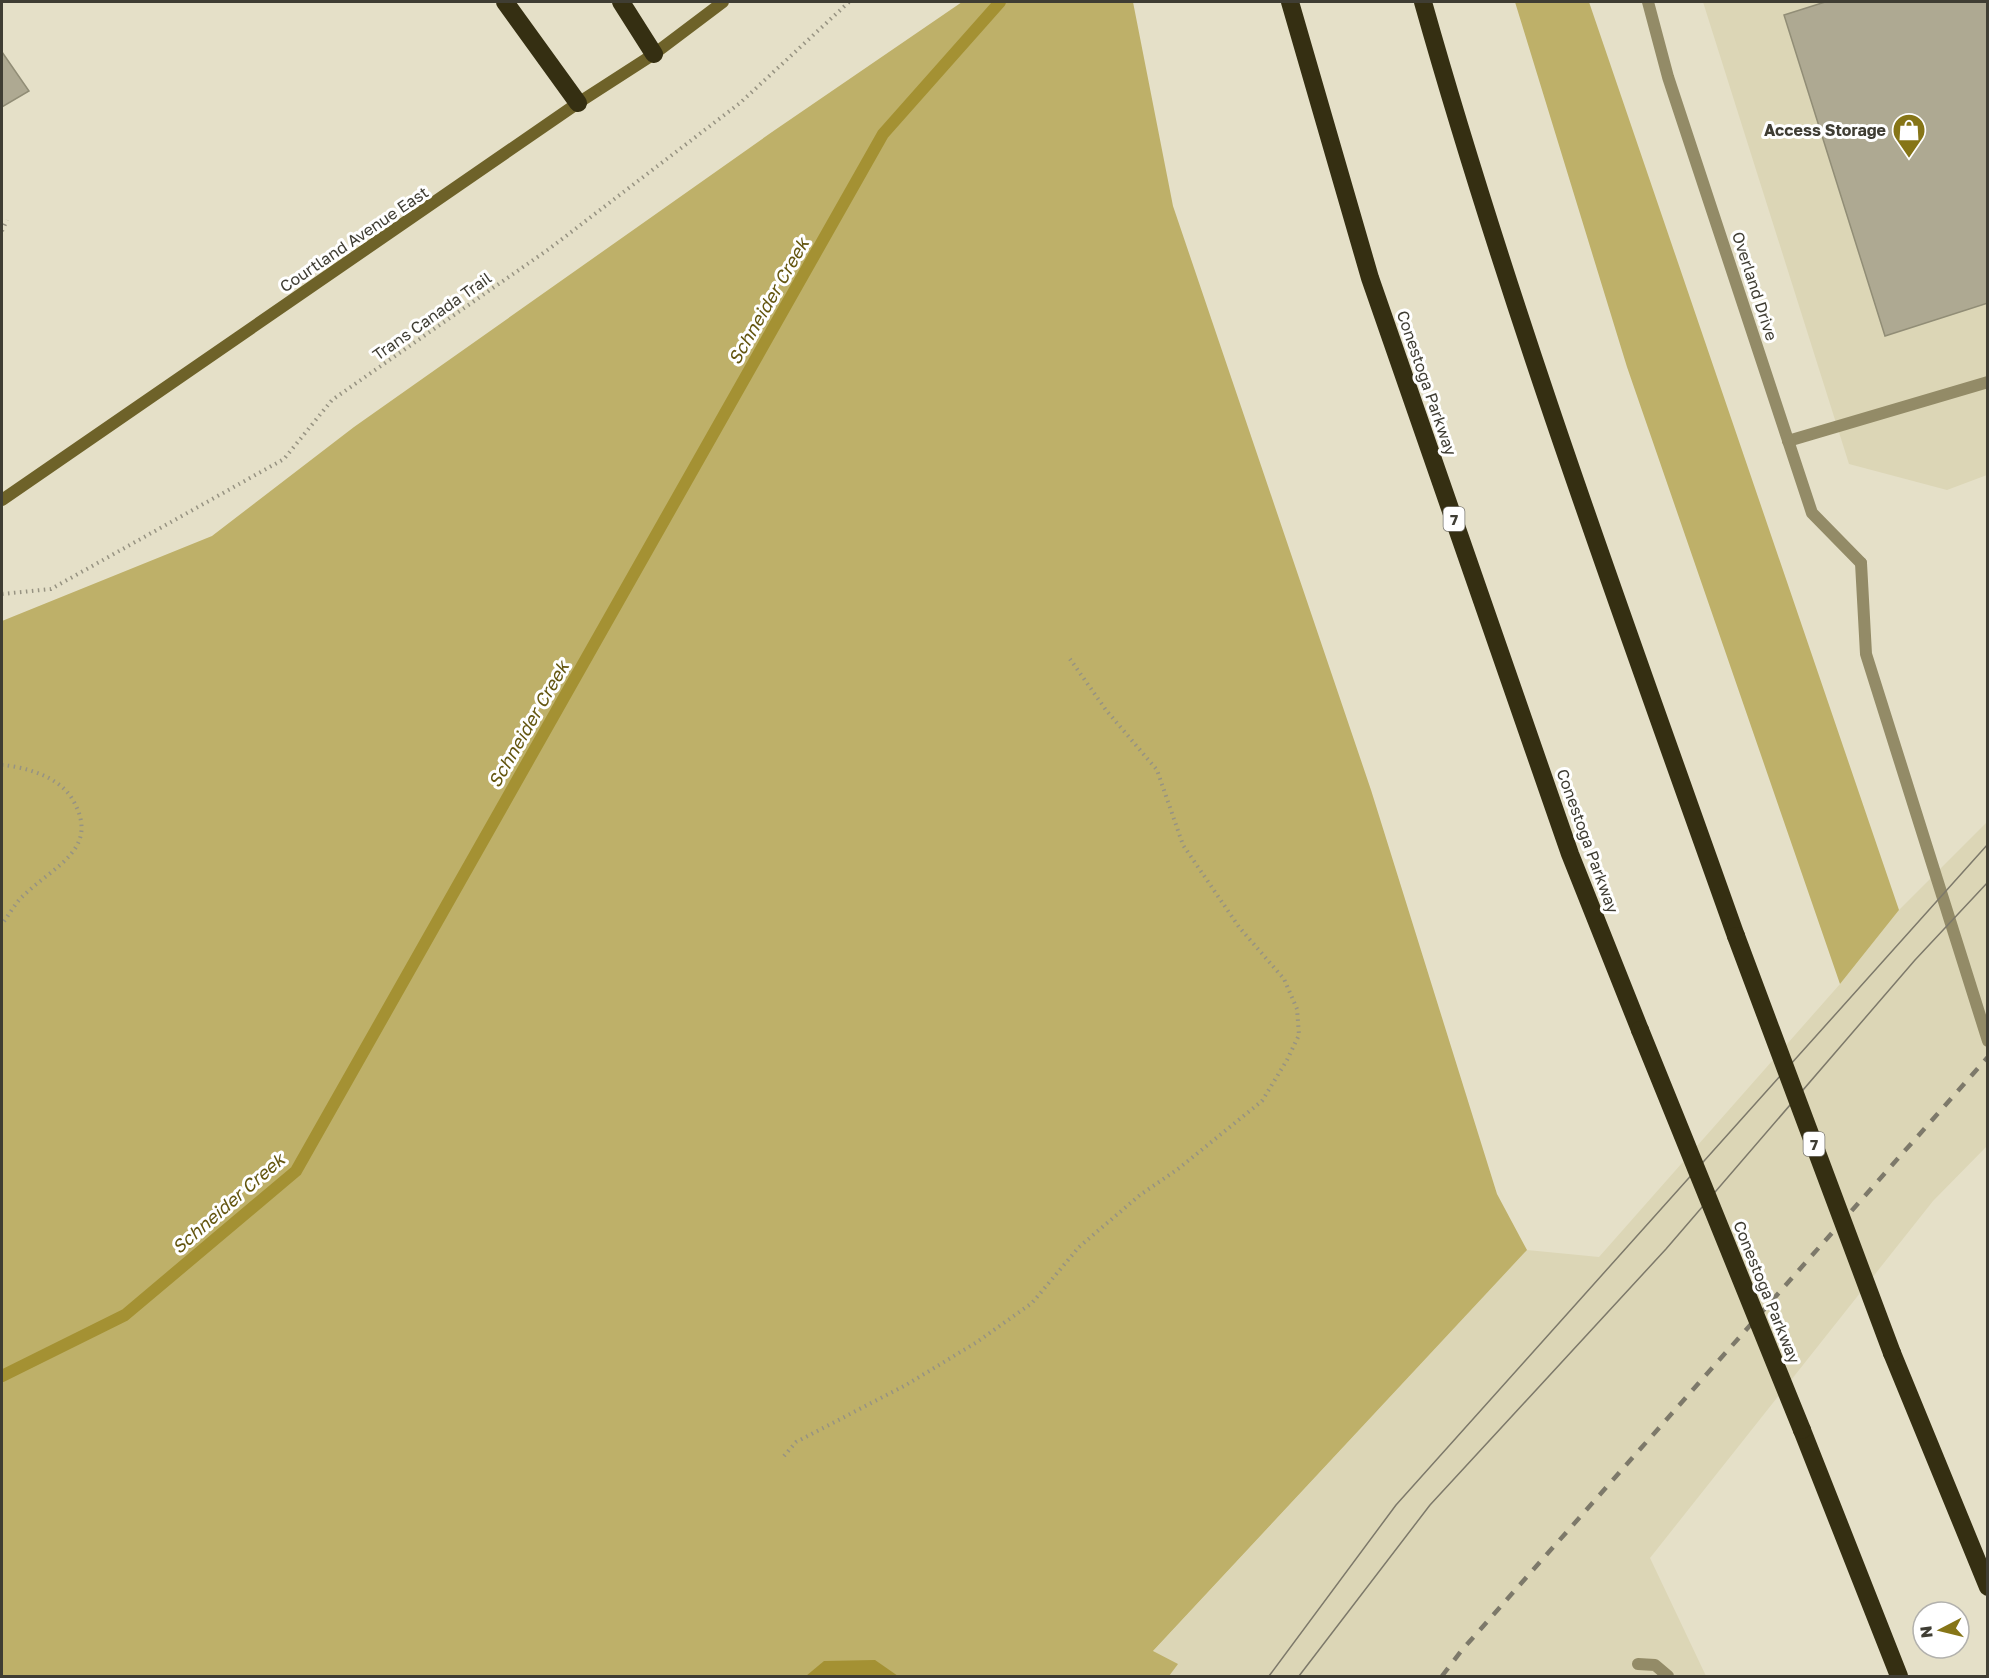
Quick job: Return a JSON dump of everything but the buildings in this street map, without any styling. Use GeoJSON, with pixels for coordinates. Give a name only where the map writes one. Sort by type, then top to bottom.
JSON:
{"type":"FeatureCollection","features":[{"type":"Feature","properties":{"kind":"highway"},"geometry":{"type":"LineString","coordinates":[[505,2],[578,103]]}},
{"type":"Feature","properties":{"kind":"highway"},"geometry":{"type":"LineString","coordinates":[[621,2],[654,54]]}},
{"type":"Feature","properties":{"kind":"highway","name":"Conestoga Parkway"},"geometry":{"type":"LineString","coordinates":[[1290,2],[1370,278],[1570,854],[1899,1677]]}},
{"type":"Feature","properties":{"kind":"highway","name":"7"},"geometry":{"type":"LineString","coordinates":[[1423,2],[1469,165],[1621,612],[1736,936],[1892,1353],[1988,1587]]}},
{"type":"Feature","properties":{"kind":"main road","name":"Courtland Avenue East"},"geometry":{"type":"LineString","coordinates":[[2,500],[578,103],[654,54],[723,2]]}},
{"type":"Feature","properties":{"kind":"street","name":"Overland Drive"},"geometry":{"type":"LineString","coordinates":[[1648,2],[1668,77],[1812,513],[1861,563],[1866,654],[1988,1041]]}},
{"type":"Feature","properties":{"kind":"street"},"geometry":{"type":"LineString","coordinates":[[1788,441],[1988,382]]}},
{"type":"Feature","properties":{"kind":"street"},"geometry":{"type":"LineString","coordinates":[[1638,1664],[1655,1665],[1668,1677]]}},
{"type":"Feature","properties":{"kind":"path","name":"Trans Canada Trail"},"geometry":{"type":"LineString","coordinates":[[2,594],[51,589],[284,459],[332,400],[549,249],[740,103],[849,2]]}},
{"type":"Feature","properties":{"kind":"path"},"geometry":{"type":"LineString","coordinates":[[2,231],[7,220]]}},
{"type":"Feature","properties":{"kind":"path"},"geometry":{"type":"LineString","coordinates":[[784,1456],[796,1442],[906,1385],[977,1342],[1032,1303],[1079,1247],[1140,1195],[1178,1169],[1262,1101],[1299,1035],[1297,1009],[1284,979],[1239,927],[1183,845],[1157,770],[1106,710],[1070,659]]}},
{"type":"Feature","properties":{"kind":"path"},"geometry":{"type":"LineString","coordinates":[[2,765],[42,774],[66,790],[82,815],[82,835],[70,858],[23,896],[2,924]]}},
{"type":"Feature","properties":{"kind":"shaded area"},"geometry":{"type":"Polygon","coordinates":[[[962,2],[1133,2],[1173,206],[1371,790],[1497,1194],[1527,1250],[1153,1651],[1178,1664],[1169,1676],[2,1676],[2,621],[212,536],[354,427],[772,132],[962,2]]]}},
{"type":"Feature","properties":{"kind":"shaded area"},"geometry":{"type":"Polygon","coordinates":[[[1515,2],[1589,2],[1899,910],[1840,984],[1627,367],[1515,2]]]}},
{"type":"Feature","properties":{"kind":"shaded area"},"geometry":{"type":"Polygon","coordinates":[[[1703,2],[1987,2],[1987,475],[1947,490],[1849,464],[1703,2]]]}},
{"type":"Feature","properties":{"kind":"shaded area"},"geometry":{"type":"Polygon","coordinates":[[[1987,822],[1987,1146],[1933,1201],[1650,1558],[1706,1676],[1130,1676],[1527,1250],[1599,1257],[1840,984],[1899,910],[1987,822]]]}},
{"type":"Feature","properties":{"kind":"shaded area"},"geometry":{"type":"Polygon","coordinates":[[[875,1660],[898,1676],[806,1676],[824,1661],[875,1660]]]}},
{"type":"Feature","properties":{"kind":"waterway","name":"Schneider Creek"},"geometry":{"type":"LineString","coordinates":[[2,1376],[125,1315],[296,1171],[883,134],[1000,2]]}},
{"type":"Feature","properties":{"kind":"tram line"},"geometry":{"type":"LineString","coordinates":[[1269,1676],[1396,1505],[1988,844]]}},
{"type":"Feature","properties":{"kind":"tram line"},"geometry":{"type":"LineString","coordinates":[[1299,1676],[1430,1505],[1666,1249],[1915,960],[1988,882]]}},
{"type":"Feature","properties":{"kind":"railway"},"geometry":{"type":"LineString","coordinates":[[1442,1676],[1462,1650],[1988,1057]]}},
{"type":"Feature","properties":{"kind":"place","name":"Access Storage"},"geometry":{"type":"Point","coordinates":[1909,159]}}]}
